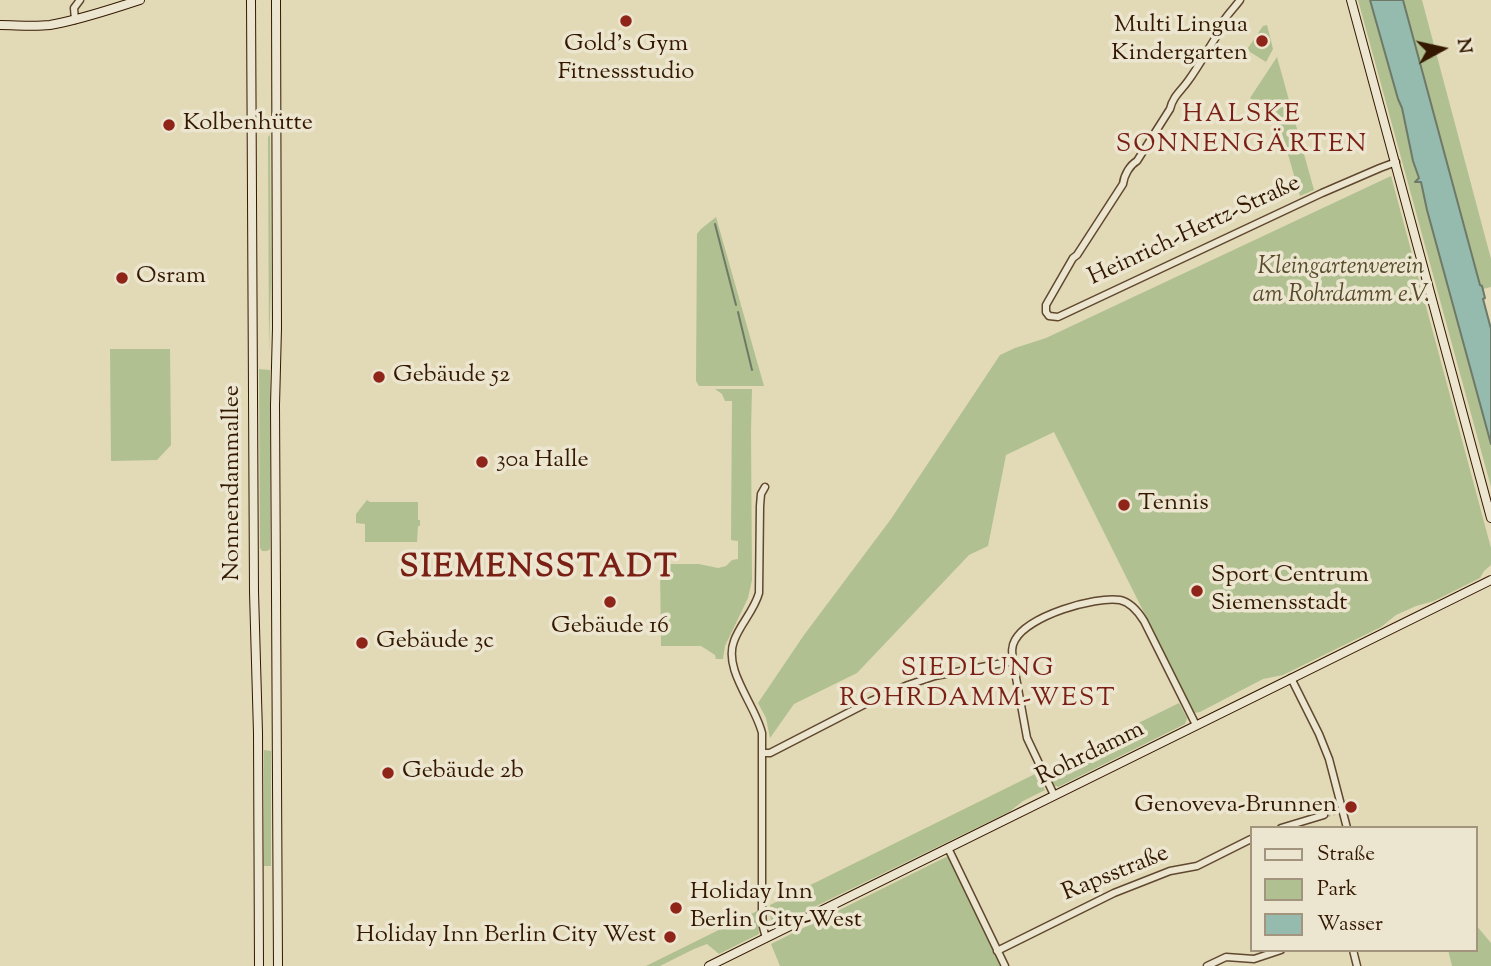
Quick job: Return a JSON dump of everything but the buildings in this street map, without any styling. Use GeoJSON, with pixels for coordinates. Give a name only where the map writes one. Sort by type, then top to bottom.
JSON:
{"type":"FeatureCollection","features":[{"type":"Feature","properties":{"kind":"main road"},"geometry":{"type":"LineString","coordinates":[[0,25],[36,26],[75,20],[140,0]]}},
{"type":"Feature","properties":{"kind":"main road","name":"Nonnendammallee"},"geometry":{"type":"LineString","coordinates":[[251,0],[259,966]]}},
{"type":"Feature","properties":{"kind":"main road","name":"Nonnendammallee"},"geometry":{"type":"LineString","coordinates":[[276,0],[278,966]]}},
{"type":"Feature","properties":{"kind":"main road"},"geometry":{"type":"LineString","coordinates":[[1350,0],[1491,518]]}},
{"type":"Feature","properties":{"kind":"main road","name":"Rohrdamm"},"geometry":{"type":"LineString","coordinates":[[709,966],[1491,580]]}},
{"type":"Feature","properties":{"kind":"street"},"geometry":{"type":"LineString","coordinates":[[75,20],[74,8],[80,0]]}},
{"type":"Feature","properties":{"kind":"street","name":"Heinrich-Hertz-Straße"},"geometry":{"type":"LineString","coordinates":[[1240,0],[1233,11],[1228,13],[1219,28],[1219,34],[1171,103],[1170,109],[1133,163],[1123,184],[1063,273],[1046,305],[1049,316],[1058,317],[1395,162]]}},
{"type":"Feature","properties":{"kind":"street"},"geometry":{"type":"LineString","coordinates":[[765,487],[760,506],[759,593],[732,646],[731,658],[734,671],[760,725],[763,753],[762,910],[766,938]]}},
{"type":"Feature","properties":{"kind":"street"},"geometry":{"type":"LineString","coordinates":[[1054,795],[1027,738],[1013,661],[1012,649],[1016,638],[1026,626],[1039,618],[1097,601],[1125,602],[1137,611],[1144,621],[1196,724]]}},
{"type":"Feature","properties":{"kind":"street"},"geometry":{"type":"LineString","coordinates":[[763,753],[770,753],[892,691],[920,680],[1013,661]]}},
{"type":"Feature","properties":{"kind":"street"},"geometry":{"type":"LineString","coordinates":[[1291,678],[1325,749],[1347,826]]}},
{"type":"Feature","properties":{"kind":"street"},"geometry":{"type":"LineString","coordinates":[[1335,812],[1343,810]]}},
{"type":"Feature","properties":{"kind":"street"},"geometry":{"type":"LineString","coordinates":[[1287,826],[1324,815]]}},
{"type":"Feature","properties":{"kind":"street","name":"Rapsstraße"},"geometry":{"type":"LineString","coordinates":[[997,951],[1114,893],[1170,871],[1197,866],[1250,840]]}},
{"type":"Feature","properties":{"kind":"street"},"geometry":{"type":"LineString","coordinates":[[948,848],[1004,966]]}},
{"type":"Feature","properties":{"kind":"street"},"geometry":{"type":"LineString","coordinates":[[1208,966],[1226,957],[1254,959],[1275,952]]}},
{"type":"Feature","properties":{"kind":"green space"},"geometry":{"type":"Polygon","coordinates":[[[1358,0],[1370,0],[1402,108],[1419,178],[1415,182],[1421,182],[1491,444],[1491,487],[1358,0]]]}},
{"type":"Feature","properties":{"kind":"green space"},"geometry":{"type":"Polygon","coordinates":[[[1403,0],[1422,0],[1491,259],[1491,287],[1483,289],[1480,285],[1403,0]]]}},
{"type":"Feature","properties":{"kind":"green space","name":"Multi Lingua Kindergarten"},"geometry":{"type":"Polygon","coordinates":[[[1267,25],[1273,49],[1266,62],[1248,48],[1263,26],[1267,25]]]}},
{"type":"Feature","properties":{"kind":"green space","name":"HALSKE SONNENGÄRTEN"},"geometry":{"type":"Polygon","coordinates":[[[1277,57],[1314,190],[1300,196],[1277,116],[1250,98],[1277,57]]]}},
{"type":"Feature","properties":{"kind":"green space"},"geometry":{"type":"Polygon","coordinates":[[[270,135],[271,283],[269,351],[268,137],[270,135]]]}},
{"type":"Feature","properties":{"kind":"green space","name":"Kleingartenverein am Rohrdamm e.V."},"geometry":{"type":"Polygon","coordinates":[[[1391,176],[1491,548],[1491,565],[1480,578],[1434,601],[1396,615],[1381,627],[1283,675],[1263,679],[1194,713],[1054,432],[1006,455],[988,546],[969,555],[857,673],[794,704],[770,738],[766,718],[758,703],[804,635],[891,519],[1000,355],[1046,338],[1391,176]]]}},
{"type":"Feature","properties":{"kind":"green space"},"geometry":{"type":"Polygon","coordinates":[[[716,217],[764,386],[699,386],[696,381],[697,234],[716,217]]]}},
{"type":"Feature","properties":{"kind":"green space"},"geometry":{"type":"Polygon","coordinates":[[[110,349],[170,349],[171,445],[157,460],[111,461],[110,349]]]}},
{"type":"Feature","properties":{"kind":"green space"},"geometry":{"type":"Polygon","coordinates":[[[259,369],[270,370],[270,549],[267,551],[260,548],[259,369]]]}},
{"type":"Feature","properties":{"kind":"green space"},"geometry":{"type":"Polygon","coordinates":[[[715,389],[752,389],[752,580],[748,598],[725,646],[723,659],[716,659],[715,655],[701,646],[661,646],[660,564],[699,564],[718,568],[738,559],[738,541],[731,540],[732,401],[725,401],[722,394],[715,389]]]}},
{"type":"Feature","properties":{"kind":"green space"},"geometry":{"type":"Polygon","coordinates":[[[367,500],[418,502],[420,526],[417,542],[365,542],[365,524],[356,523],[356,514],[367,500]]]}},
{"type":"Feature","properties":{"kind":"green space"},"geometry":{"type":"Polygon","coordinates":[[[1179,703],[1187,718],[1185,724],[1058,787],[1053,786],[1045,769],[1179,703]]]}},
{"type":"Feature","properties":{"kind":"green space"},"geometry":{"type":"Polygon","coordinates":[[[264,750],[271,751],[271,866],[264,866],[264,750]]]}},
{"type":"Feature","properties":{"kind":"green space"},"geometry":{"type":"Polygon","coordinates":[[[1037,773],[1045,790],[1009,812],[804,912],[771,924],[770,905],[1037,773]]]}},
{"type":"Feature","properties":{"kind":"green space"},"geometry":{"type":"Polygon","coordinates":[[[950,855],[1002,966],[780,966],[771,944],[950,855]]]}},
{"type":"Feature","properties":{"kind":"green space"},"geometry":{"type":"Polygon","coordinates":[[[757,911],[759,934],[719,954],[707,944],[660,966],[646,966],[757,911]]]}},
{"type":"Feature","properties":{"kind":"green space"},"geometry":{"type":"Polygon","coordinates":[[[1477,926],[1491,943],[1491,966],[1452,966],[1448,952],[1477,952],[1477,926]]]}},
{"type":"Feature","properties":{"kind":"water"},"geometry":{"type":"Polygon","coordinates":[[[1370,0],[1403,0],[1482,286],[1491,329],[1491,444],[1421,182],[1415,182],[1419,178],[1402,108],[1370,0]]]}},
{"type":"Feature","properties":{"kind":"waterway"},"geometry":{"type":"LineString","coordinates":[[715,224],[736,305]]}},
{"type":"Feature","properties":{"kind":"waterway"},"geometry":{"type":"LineString","coordinates":[[738,312],[752,370]]}},
{"type":"Feature","properties":{"kind":"tunnel"},"geometry":{"type":"LineString","coordinates":[[1324,815],[1335,812]]}},
{"type":"Feature","properties":{"kind":"place","name":"Gold's Gym Fitnessstudio"},"geometry":{"type":"Point","coordinates":[626,21]}},
{"type":"Feature","properties":{"kind":"place","name":"Multi Lingua Kindergarten"},"geometry":{"type":"Point","coordinates":[1262,41]}},
{"type":"Feature","properties":{"kind":"place","name":"Kolbenhütte"},"geometry":{"type":"Point","coordinates":[169,125]}},
{"type":"Feature","properties":{"kind":"place","name":"Osram"},"geometry":{"type":"Point","coordinates":[122,278]}},
{"type":"Feature","properties":{"kind":"place","name":"Gebäude 52"},"geometry":{"type":"Point","coordinates":[379,377]}},
{"type":"Feature","properties":{"kind":"place","name":"30a Halle"},"geometry":{"type":"Point","coordinates":[482,462]}},
{"type":"Feature","properties":{"kind":"place","name":"Tennis"},"geometry":{"type":"Point","coordinates":[1124,505]}},
{"type":"Feature","properties":{"kind":"place","name":"Sport Centrum Siemensstadt"},"geometry":{"type":"Point","coordinates":[1197,591]}},
{"type":"Feature","properties":{"kind":"place","name":"Gebäude 16"},"geometry":{"type":"Point","coordinates":[610,602]}},
{"type":"Feature","properties":{"kind":"place","name":"Gebäude 3c"},"geometry":{"type":"Point","coordinates":[362,643]}},
{"type":"Feature","properties":{"kind":"place","name":"Gebäude 2b"},"geometry":{"type":"Point","coordinates":[388,773]}},
{"type":"Feature","properties":{"kind":"place","name":"Genoveva-Brunnen"},"geometry":{"type":"Point","coordinates":[1351,807]}},
{"type":"Feature","properties":{"kind":"place","name":"Holiday Inn Berlin City-West"},"geometry":{"type":"Point","coordinates":[676,908]}},
{"type":"Feature","properties":{"kind":"place","name":"Holiday Inn Berlin City West"},"geometry":{"type":"Point","coordinates":[670,937]}},
{"type":"Feature","properties":{"kind":"district","name":"HALSKE SONNENGÄRTEN"},"geometry":{"type":"Point","coordinates":[1242,132]}},
{"type":"Feature","properties":{"kind":"district","name":"SIEMENSSTADT"},"geometry":{"type":"Point","coordinates":[539,571]}},
{"type":"Feature","properties":{"kind":"district","name":"SIEDLUNG ROHRDAMM-WEST"},"geometry":{"type":"Point","coordinates":[978,686]}}]}
